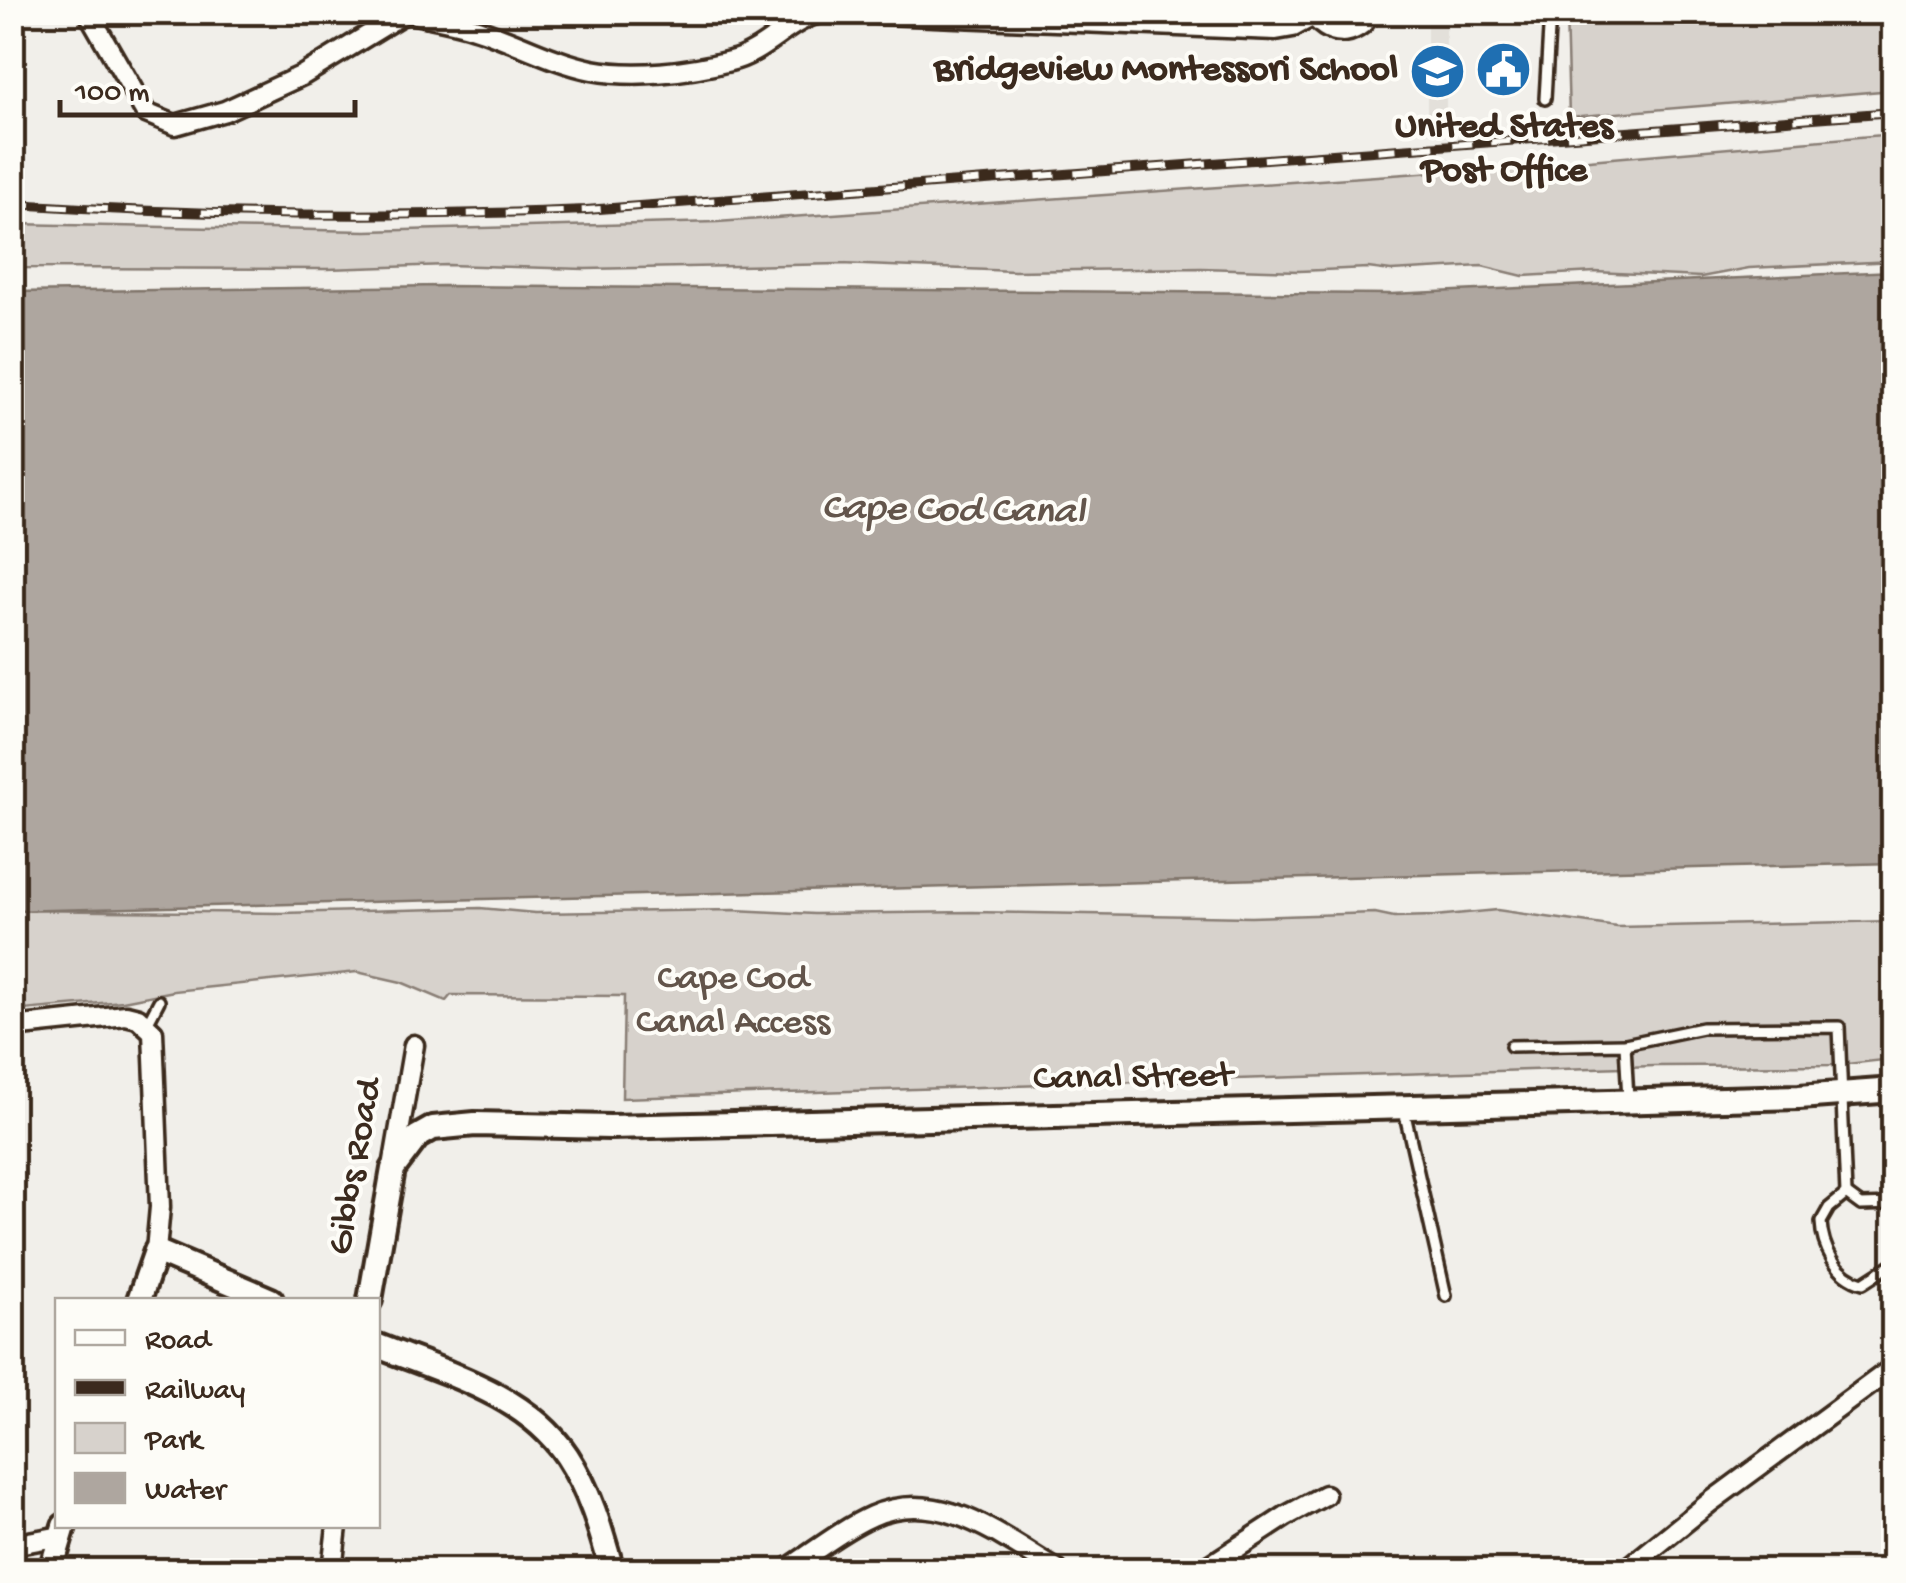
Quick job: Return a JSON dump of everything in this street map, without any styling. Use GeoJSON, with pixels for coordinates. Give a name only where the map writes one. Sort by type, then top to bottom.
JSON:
{"type":"FeatureCollection","features":[{"type":"Feature","properties":{"kind":"street"},"geometry":{"type":"LineString","coordinates":[[88,12],[146,114],[176,125],[225,111],[303,74],[407,12],[470,26],[538,54],[591,70],[618,72],[730,62],[800,20],[826,12]]}},
{"type":"Feature","properties":{"kind":"street"},"geometry":{"type":"LineString","coordinates":[[837,12],[1276,30],[1293,27],[1312,14],[1329,30],[1339,33],[1360,27],[1371,12]]}},
{"type":"Feature","properties":{"kind":"street"},"geometry":{"type":"LineString","coordinates":[[12,1027],[126,1016],[147,1024],[156,1043],[160,1207],[156,1251],[141,1298]]}},
{"type":"Feature","properties":{"kind":"street","name":"Gibbs Road"},"geometry":{"type":"LineString","coordinates":[[370,1298],[414,1044]]}},
{"type":"Feature","properties":{"kind":"street","name":"Canal Street"},"geometry":{"type":"LineString","coordinates":[[393,1168],[416,1136],[453,1125],[610,1127],[1403,1108],[1894,1090]]}},
{"type":"Feature","properties":{"kind":"street"},"geometry":{"type":"LineString","coordinates":[[156,1251],[266,1298]]}},
{"type":"Feature","properties":{"kind":"street"},"geometry":{"type":"LineString","coordinates":[[380,1347],[502,1399],[547,1432],[579,1476],[612,1570]]}},
{"type":"Feature","properties":{"kind":"street"},"geometry":{"type":"LineString","coordinates":[[1626,1570],[1709,1503],[1894,1367]]}},
{"type":"Feature","properties":{"kind":"street"},"geometry":{"type":"LineString","coordinates":[[1203,1570],[1326,1495]]}},
{"type":"Feature","properties":{"kind":"street"},"geometry":{"type":"LineString","coordinates":[[786,1570],[873,1516],[923,1507],[940,1508],[974,1521],[1057,1570]]}},
{"type":"Feature","properties":{"kind":"street"},"geometry":{"type":"LineString","coordinates":[[332,1570],[337,1528]]}},
{"type":"Feature","properties":{"kind":"street"},"geometry":{"type":"LineString","coordinates":[[12,1545],[62,1531]]}},
{"type":"Feature","properties":{"kind":"street"},"geometry":{"type":"LineString","coordinates":[[51,1570],[62,1531]]}},
{"type":"Feature","properties":{"kind":"lane"},"geometry":{"type":"LineString","coordinates":[[1545,99],[1550,12]]}},
{"type":"Feature","properties":{"kind":"lane"},"geometry":{"type":"LineString","coordinates":[[147,1024],[159,1001]]}},
{"type":"Feature","properties":{"kind":"lane"},"geometry":{"type":"LineString","coordinates":[[1511,1046],[1625,1044],[1702,1028],[1839,1027],[1846,1194]]}},
{"type":"Feature","properties":{"kind":"lane"},"geometry":{"type":"LineString","coordinates":[[1625,1044],[1629,1102]]}},
{"type":"Feature","properties":{"kind":"lane"},"geometry":{"type":"LineString","coordinates":[[1403,1108],[1446,1296]]}},
{"type":"Feature","properties":{"kind":"lane"},"geometry":{"type":"LineString","coordinates":[[1846,1194],[1861,1205],[1894,1204]]}},
{"type":"Feature","properties":{"kind":"lane"},"geometry":{"type":"LineString","coordinates":[[1846,1194],[1829,1208],[1821,1222],[1824,1250],[1853,1280],[1863,1283],[1894,1263]]}},
{"type":"Feature","properties":{"kind":"shaded area","name":"Bridgeview Montessori School"},"geometry":{"type":"Polygon","coordinates":[[[1427,13],[1446,13],[1446,130],[1427,132],[1427,13]]]}},
{"type":"Feature","properties":{"kind":"green space"},"geometry":{"type":"Polygon","coordinates":[[[1566,13],[1893,13],[1893,90],[1569,117],[1566,13]]]}},
{"type":"Feature","properties":{"kind":"green space"},"geometry":{"type":"Polygon","coordinates":[[[1894,134],[1893,261],[1749,268],[1701,277],[1595,272],[1523,276],[1482,266],[1391,271],[1014,271],[841,264],[585,269],[448,265],[327,269],[13,268],[13,224],[366,231],[717,222],[1506,167],[1894,134]]]}},
{"type":"Feature","properties":{"kind":"green space","name":"Cape Cod Canal Access"},"geometry":{"type":"Polygon","coordinates":[[[480,908],[535,913],[734,910],[1251,917],[1375,913],[1394,917],[1435,916],[1497,910],[1617,927],[1894,921],[1893,1059],[1838,1065],[1655,1066],[622,1098],[624,996],[451,995],[446,1001],[401,982],[357,972],[13,1011],[13,910],[282,913],[480,908]]]}},
{"type":"Feature","properties":{"kind":"water","name":"Cape Cod Canal"},"geometry":{"type":"Polygon","coordinates":[[[1893,271],[1893,863],[13,911],[13,292],[443,286],[1392,294],[1893,271]]]}},
{"type":"Feature","properties":{"kind":"railway"},"geometry":{"type":"LineString","coordinates":[[12,204],[299,215],[586,210],[1894,112]]}},
{"type":"Feature","properties":{"kind":"place","name":"United States Post Office"},"geometry":{"type":"Point","coordinates":[1504,70]}},
{"type":"Feature","properties":{"kind":"place","name":"Bridgeview Montessori School"},"geometry":{"type":"Point","coordinates":[1437,71]}}]}
